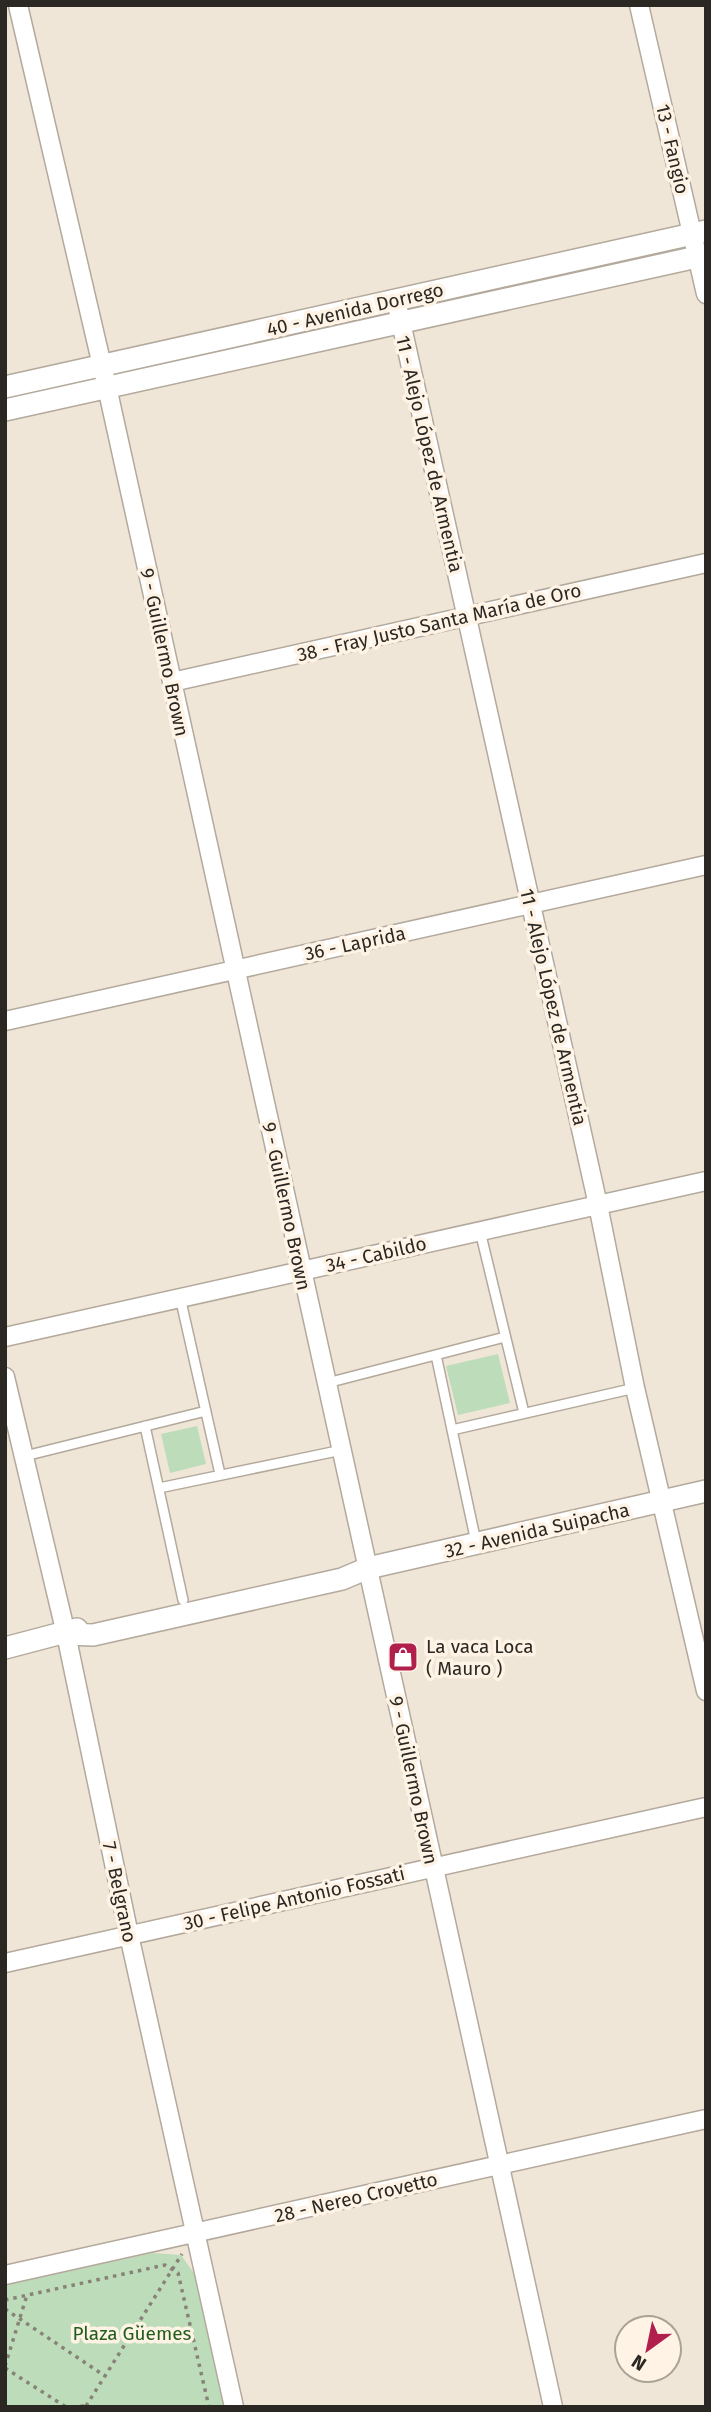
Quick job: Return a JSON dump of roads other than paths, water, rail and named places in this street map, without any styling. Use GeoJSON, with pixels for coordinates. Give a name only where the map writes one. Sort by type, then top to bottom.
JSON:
{"type":"FeatureCollection","features":[{"type":"Feature","properties":{"kind":"street","name":"9 - Guillermo Brown"},"geometry":{"type":"LineString","coordinates":[[18,5],[107,387],[553,2407]]}},
{"type":"Feature","properties":{"kind":"street","name":"13 - Fangio"},"geometry":{"type":"LineString","coordinates":[[639,5],[700,232],[706,294]]}},
{"type":"Feature","properties":{"kind":"street","name":"40 - Avenida Dorrego"},"geometry":{"type":"LineString","coordinates":[[5,387],[700,232]]}},
{"type":"Feature","properties":{"kind":"street","name":"40 - Avenida Dorrego"},"geometry":{"type":"LineString","coordinates":[[5,410],[702,256]]}},
{"type":"Feature","properties":{"kind":"street","name":"11 - Alejo López de Armentia"},"geometry":{"type":"LineString","coordinates":[[396,300],[598,1205],[635,1388],[706,1691]]}},
{"type":"Feature","properties":{"kind":"street","name":"38 - Fray Justo Santa María de Oro"},"geometry":{"type":"LineString","coordinates":[[172,681],[706,563]]}},
{"type":"Feature","properties":{"kind":"street","name":"36 - Laprida"},"geometry":{"type":"LineString","coordinates":[[5,1021],[706,866]]}},
{"type":"Feature","properties":{"kind":"street","name":"34 - Cabildo"},"geometry":{"type":"LineString","coordinates":[[5,1336],[706,1181]]}},
{"type":"Feature","properties":{"kind":"street","name":"7 - Belgrano"},"geometry":{"type":"LineString","coordinates":[[5,1377],[66,1634],[129,1935],[234,2407]]}},
{"type":"Feature","properties":{"kind":"street","name":"32 - Avenida Suipacha"},"geometry":{"type":"LineString","coordinates":[[66,1634],[106,1632],[342,1579],[368,1568],[706,1491]]}},
{"type":"Feature","properties":{"kind":"street","name":"32 - Avenida Suipacha"},"geometry":{"type":"LineString","coordinates":[[5,1648],[66,1634],[90,1624],[183,1600],[338,1567],[368,1568]]}},
{"type":"Feature","properties":{"kind":"street","name":"30 - Felipe Antonio Fossati"},"geometry":{"type":"LineString","coordinates":[[5,1963],[706,1807]]}},
{"type":"Feature","properties":{"kind":"street","name":"28 - Nereo Crovetto"},"geometry":{"type":"LineString","coordinates":[[5,2275],[706,2119]]}},
{"type":"Feature","properties":{"kind":"lane"},"geometry":{"type":"LineString","coordinates":[[480,1231],[524,1413]]}},
{"type":"Feature","properties":{"kind":"lane"},"geometry":{"type":"LineString","coordinates":[[180,1297],[220,1474]]}},
{"type":"Feature","properties":{"kind":"lane"},"geometry":{"type":"LineString","coordinates":[[327,1383],[506,1337]]}},
{"type":"Feature","properties":{"kind":"lane"},"geometry":{"type":"LineString","coordinates":[[436,1354],[477,1544]]}},
{"type":"Feature","properties":{"kind":"lane"},"geometry":{"type":"LineString","coordinates":[[452,1430],[635,1388]]}},
{"type":"Feature","properties":{"kind":"lane"},"geometry":{"type":"LineString","coordinates":[[25,1456],[206,1411]]}},
{"type":"Feature","properties":{"kind":"lane"},"geometry":{"type":"LineString","coordinates":[[145,1426],[183,1600]]}},
{"type":"Feature","properties":{"kind":"lane"},"geometry":{"type":"LineString","coordinates":[[159,1488],[342,1450]]}},
{"type":"Feature","properties":{"kind":"place","name":"La vaca Loca ( Mauro )"},"geometry":{"type":"Point","coordinates":[403,1657]}},
{"type":"Feature","properties":{"kind":"park label","name":"Plaza Güemes"},"geometry":{"type":"Point","coordinates":[132,2333]}}]}
